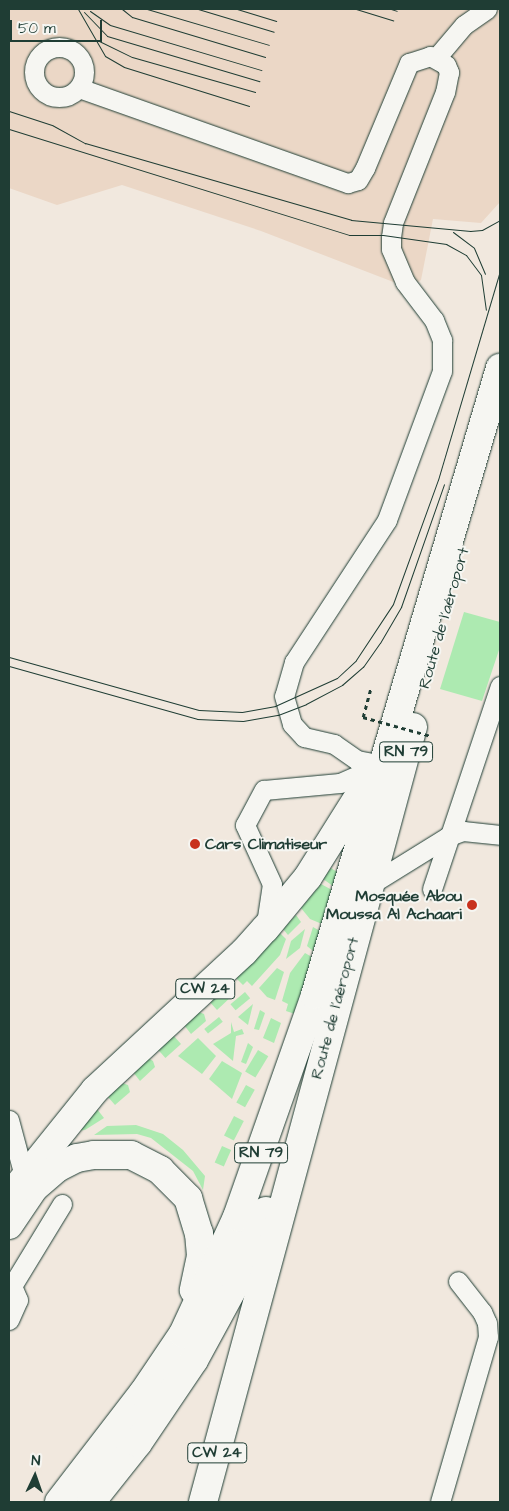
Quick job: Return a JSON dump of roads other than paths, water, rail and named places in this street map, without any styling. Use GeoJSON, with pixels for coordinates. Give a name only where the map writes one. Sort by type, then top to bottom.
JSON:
{"type":"FeatureCollection","features":[{"type":"Feature","properties":{"kind":"highway","name":"Route de l'aéroport"},"geometry":{"type":"LineString","coordinates":[[382,765],[500,368]]}},
{"type":"Feature","properties":{"kind":"highway","name":"Route de l'aéroport"},"geometry":{"type":"LineString","coordinates":[[203,1502],[368,886],[500,430]]}},
{"type":"Feature","properties":{"kind":"highway","name":"CW 24"},"geometry":{"type":"LineString","coordinates":[[22,1187],[95,1090],[244,952],[265,929],[308,877],[370,779],[382,765]]}},
{"type":"Feature","properties":{"kind":"highway","name":"RN 79"},"geometry":{"type":"LineString","coordinates":[[59,1502],[143,1393],[183,1334],[240,1209],[315,995],[382,765]]}},
{"type":"Feature","properties":{"kind":"highway","name":"RN 79"},"geometry":{"type":"LineString","coordinates":[[91,1502],[138,1443],[214,1326],[253,1246],[316,1076]]}},
{"type":"Feature","properties":{"kind":"highway"},"geometry":{"type":"LineString","coordinates":[[9,1224],[22,1187],[77,1158],[109,1154],[131,1155],[160,1170],[188,1198],[199,1233],[198,1276],[180,1324],[143,1393]]}},
{"type":"Feature","properties":{"kind":"street"},"geometry":{"type":"LineString","coordinates":[[436,58],[464,25],[487,9]]}},
{"type":"Feature","properties":{"kind":"street"},"geometry":{"type":"LineString","coordinates":[[78,88],[348,183],[358,180],[365,168],[409,63],[418,57],[436,58],[446,65],[448,81],[393,223],[391,249],[405,282],[434,320],[442,340],[442,372],[388,520],[294,662],[284,696],[292,724],[304,737],[334,744],[357,760],[382,765]]}},
{"type":"Feature","properties":{"kind":"street"},"geometry":{"type":"LineString","coordinates":[[432,889],[447,837],[500,686]]}},
{"type":"Feature","properties":{"kind":"street"},"geometry":{"type":"LineString","coordinates":[[265,929],[272,884],[245,825],[264,790],[340,783],[382,765]]}},
{"type":"Feature","properties":{"kind":"street"},"geometry":{"type":"LineString","coordinates":[[368,886],[447,837],[463,831],[500,835]]}},
{"type":"Feature","properties":{"kind":"street"},"geometry":{"type":"LineString","coordinates":[[9,1120],[22,1187]]}},
{"type":"Feature","properties":{"kind":"street"},"geometry":{"type":"LineString","coordinates":[[9,1320],[18,1300],[12,1286],[62,1204]]}},
{"type":"Feature","properties":{"kind":"street"},"geometry":{"type":"LineString","coordinates":[[440,1502],[488,1336],[484,1317],[458,1281]]}},
{"type":"Feature","properties":{"kind":"tram line"},"geometry":{"type":"LineString","coordinates":[[78,9],[105,56],[124,67],[249,106]]}},
{"type":"Feature","properties":{"kind":"tram line"},"geometry":{"type":"LineString","coordinates":[[122,9],[132,17],[265,57]]}},
{"type":"Feature","properties":{"kind":"tram line"},"geometry":{"type":"LineString","coordinates":[[147,9],[269,45]]}},
{"type":"Feature","properties":{"kind":"tram line"},"geometry":{"type":"LineString","coordinates":[[198,9],[274,32]]}},
{"type":"Feature","properties":{"kind":"tram line"},"geometry":{"type":"LineString","coordinates":[[237,9],[276,21]]}},
{"type":"Feature","properties":{"kind":"tram line"},"geometry":{"type":"LineString","coordinates":[[356,9],[393,20]]}},
{"type":"Feature","properties":{"kind":"tram line"},"geometry":{"type":"LineString","coordinates":[[391,9],[397,11]]}},
{"type":"Feature","properties":{"kind":"tram line"},"geometry":{"type":"LineString","coordinates":[[90,11],[110,25],[261,70]]}},
{"type":"Feature","properties":{"kind":"tram line"},"geometry":{"type":"LineString","coordinates":[[84,12],[107,36],[259,81]]}},
{"type":"Feature","properties":{"kind":"tram line"},"geometry":{"type":"LineString","coordinates":[[97,40],[132,57],[255,92]]}},
{"type":"Feature","properties":{"kind":"tram line"},"geometry":{"type":"LineString","coordinates":[[9,111],[52,125],[85,143],[351,220],[470,231],[482,230],[500,220]]}},
{"type":"Feature","properties":{"kind":"tram line"},"geometry":{"type":"LineString","coordinates":[[9,129],[349,235],[383,235],[446,244],[466,255],[481,275],[486,310]]}},
{"type":"Feature","properties":{"kind":"tram line"},"geometry":{"type":"LineString","coordinates":[[453,232],[474,248],[485,274]]}},
{"type":"Feature","properties":{"kind":"tram line"},"geometry":{"type":"LineString","coordinates":[[9,657],[199,710],[242,712],[275,706],[337,678],[356,660],[393,604],[438,480],[500,271]]}},
{"type":"Feature","properties":{"kind":"tram line"},"geometry":{"type":"LineString","coordinates":[[9,666],[197,719],[243,721],[278,715],[306,704],[342,685],[363,667],[380,643],[401,607],[444,484]]}},
{"type":"Feature","properties":{"kind":"place","name":"Cars Climatiseur"},"geometry":{"type":"Point","coordinates":[195,844]}},
{"type":"Feature","properties":{"kind":"place","name":"Mosquée Abou Moussa Al Achaari"},"geometry":{"type":"Point","coordinates":[472,905]}}]}
